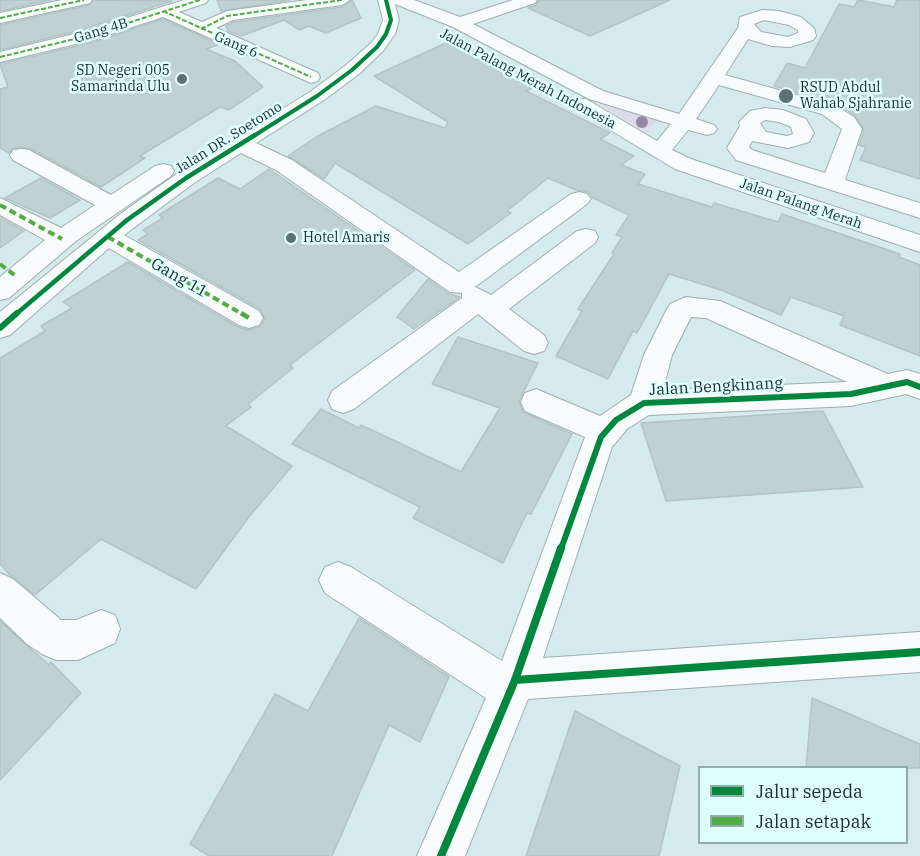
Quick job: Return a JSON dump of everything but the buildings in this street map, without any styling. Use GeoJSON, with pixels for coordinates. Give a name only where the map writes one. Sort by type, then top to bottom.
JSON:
{"type":"FeatureCollection","features":[{"type":"Feature","properties":{"kind":"street"},"geometry":{"type":"LineString","coordinates":[[0,18],[84,0]]}},
{"type":"Feature","properties":{"kind":"street"},"geometry":{"type":"LineString","coordinates":[[201,30],[227,16],[342,0]]}},
{"type":"Feature","properties":{"kind":"street"},"geometry":{"type":"LineString","coordinates":[[400,0],[459,23],[529,0]]}},
{"type":"Feature","properties":{"kind":"street"},"geometry":{"type":"LineString","coordinates":[[736,82],[748,23],[747,8],[752,0]]}},
{"type":"Feature","properties":{"kind":"street","name":"Gang 4B"},"geometry":{"type":"LineString","coordinates":[[0,57],[87,36],[190,1]]}},
{"type":"Feature","properties":{"kind":"street","name":"Gang 6"},"geometry":{"type":"LineString","coordinates":[[163,11],[201,30],[311,77]]}},
{"type":"Feature","properties":{"kind":"street","name":"Jalan Palang Merah Indonesia"},"geometry":{"type":"LineString","coordinates":[[375,11],[434,28],[605,99],[682,122],[736,82]]}},
{"type":"Feature","properties":{"kind":"street","name":"Jalan DR. Soetomo"},"geometry":{"type":"LineString","coordinates":[[0,328],[58,276],[108,237],[177,173],[352,47],[375,11]]}},
{"type":"Feature","properties":{"kind":"street","name":"Jalan DR. Soetomo"},"geometry":{"type":"LineString","coordinates":[[6,278],[110,204],[242,145],[352,70],[377,47],[386,34],[375,11]]}},
{"type":"Feature","properties":{"kind":"street"},"geometry":{"type":"LineString","coordinates":[[660,152],[748,23],[771,15],[788,18],[802,24],[807,32],[803,39],[790,42],[736,82],[683,164]]}},
{"type":"Feature","properties":{"kind":"street","name":"Jalan Palang Merah Indonesia"},"geometry":{"type":"LineString","coordinates":[[459,23],[660,152]]}},
{"type":"Feature","properties":{"kind":"street"},"geometry":{"type":"LineString","coordinates":[[713,77],[828,110],[847,122],[852,129],[832,184]]}},
{"type":"Feature","properties":{"kind":"street"},"geometry":{"type":"LineString","coordinates":[[768,92],[738,148],[740,153],[920,211]]}},
{"type":"Feature","properties":{"kind":"street"},"geometry":{"type":"LineString","coordinates":[[753,121],[783,116],[799,123],[803,128],[802,138],[796,141],[779,142]]}},
{"type":"Feature","properties":{"kind":"street"},"geometry":{"type":"LineString","coordinates":[[753,121],[760,137],[841,161]]}},
{"type":"Feature","properties":{"kind":"street"},"geometry":{"type":"LineString","coordinates":[[242,145],[284,165],[476,297],[534,343]]}},
{"type":"Feature","properties":{"kind":"street","name":"Jalan Palang Merah"},"geometry":{"type":"LineString","coordinates":[[660,152],[683,164],[920,244]]}},
{"type":"Feature","properties":{"kind":"street"},"geometry":{"type":"LineString","coordinates":[[21,155],[110,204]]}},
{"type":"Feature","properties":{"kind":"street"},"geometry":{"type":"LineString","coordinates":[[343,400],[476,297],[579,199]]}},
{"type":"Feature","properties":{"kind":"street"},"geometry":{"type":"LineString","coordinates":[[0,205],[62,239]]}},
{"type":"Feature","properties":{"kind":"street","name":"Gang 11"},"geometry":{"type":"LineString","coordinates":[[108,237],[249,318]]}},
{"type":"Feature","properties":{"kind":"street"},"geometry":{"type":"LineString","coordinates":[[476,297],[586,237]]}},
{"type":"Feature","properties":{"kind":"street"},"geometry":{"type":"LineString","coordinates":[[644,403],[658,355],[680,311],[686,307],[710,308],[886,386]]}},
{"type":"Feature","properties":{"kind":"street","name":"Jalan Bengkinang"},"geometry":{"type":"LineString","coordinates":[[441,856],[513,685],[596,447],[605,432],[625,413],[644,403],[851,394],[907,382],[920,387]]}},
{"type":"Feature","properties":{"kind":"street"},"geometry":{"type":"LineString","coordinates":[[536,402],[605,432]]}},
{"type":"Feature","properties":{"kind":"street"},"geometry":{"type":"LineString","coordinates":[[338,580],[513,685],[920,652]]}},
{"type":"Feature","properties":{"kind":"street"},"geometry":{"type":"LineString","coordinates":[[0,592],[40,630],[56,640],[78,640],[101,629]]}},
{"type":"Feature","properties":{"kind":"shaded area"},"geometry":{"type":"Polygon","coordinates":[[[600,104],[657,119],[646,134],[600,104]]]}},
{"type":"Feature","properties":{"kind":"marked path"},"geometry":{"type":"LineString","coordinates":[[0,18],[84,0]]}},
{"type":"Feature","properties":{"kind":"marked path"},"geometry":{"type":"LineString","coordinates":[[0,57],[87,36],[200,0]]}},
{"type":"Feature","properties":{"kind":"marked path"},"geometry":{"type":"LineString","coordinates":[[201,29],[227,16],[342,0]]}},
{"type":"Feature","properties":{"kind":"marked path"},"geometry":{"type":"LineString","coordinates":[[163,11],[311,77]]}},
{"type":"Feature","properties":{"kind":"marked path"},"geometry":{"type":"LineString","coordinates":[[0,205],[62,239]]}},
{"type":"Feature","properties":{"kind":"marked path"},"geometry":{"type":"LineString","coordinates":[[108,237],[249,318]]}},
{"type":"Feature","properties":{"kind":"marked path"},"geometry":{"type":"LineString","coordinates":[[0,264],[17,277]]}},
{"type":"Feature","properties":{"kind":"cycle path"},"geometry":{"type":"LineString","coordinates":[[0,328],[127,220],[186,178],[317,96],[352,70],[377,47],[386,34],[391,20],[386,0]]}},
{"type":"Feature","properties":{"kind":"cycle path"},"geometry":{"type":"LineString","coordinates":[[441,856],[515,680],[596,447],[601,437],[616,420],[644,403],[851,394],[907,382],[920,387]]}},
{"type":"Feature","properties":{"kind":"cycle path"},"geometry":{"type":"LineString","coordinates":[[515,680],[920,652]]}},
{"type":"Feature","properties":{"kind":"place","name":"SD Negeri 005 Samarinda Ulu"},"geometry":{"type":"Point","coordinates":[182,79]}},
{"type":"Feature","properties":{"kind":"place","name":"RSUD Abdul Wahab Sjahranie"},"geometry":{"type":"Point","coordinates":[786,96]}},
{"type":"Feature","properties":{"kind":"place","name":"Hotel Amaris"},"geometry":{"type":"Point","coordinates":[291,238]}}]}
